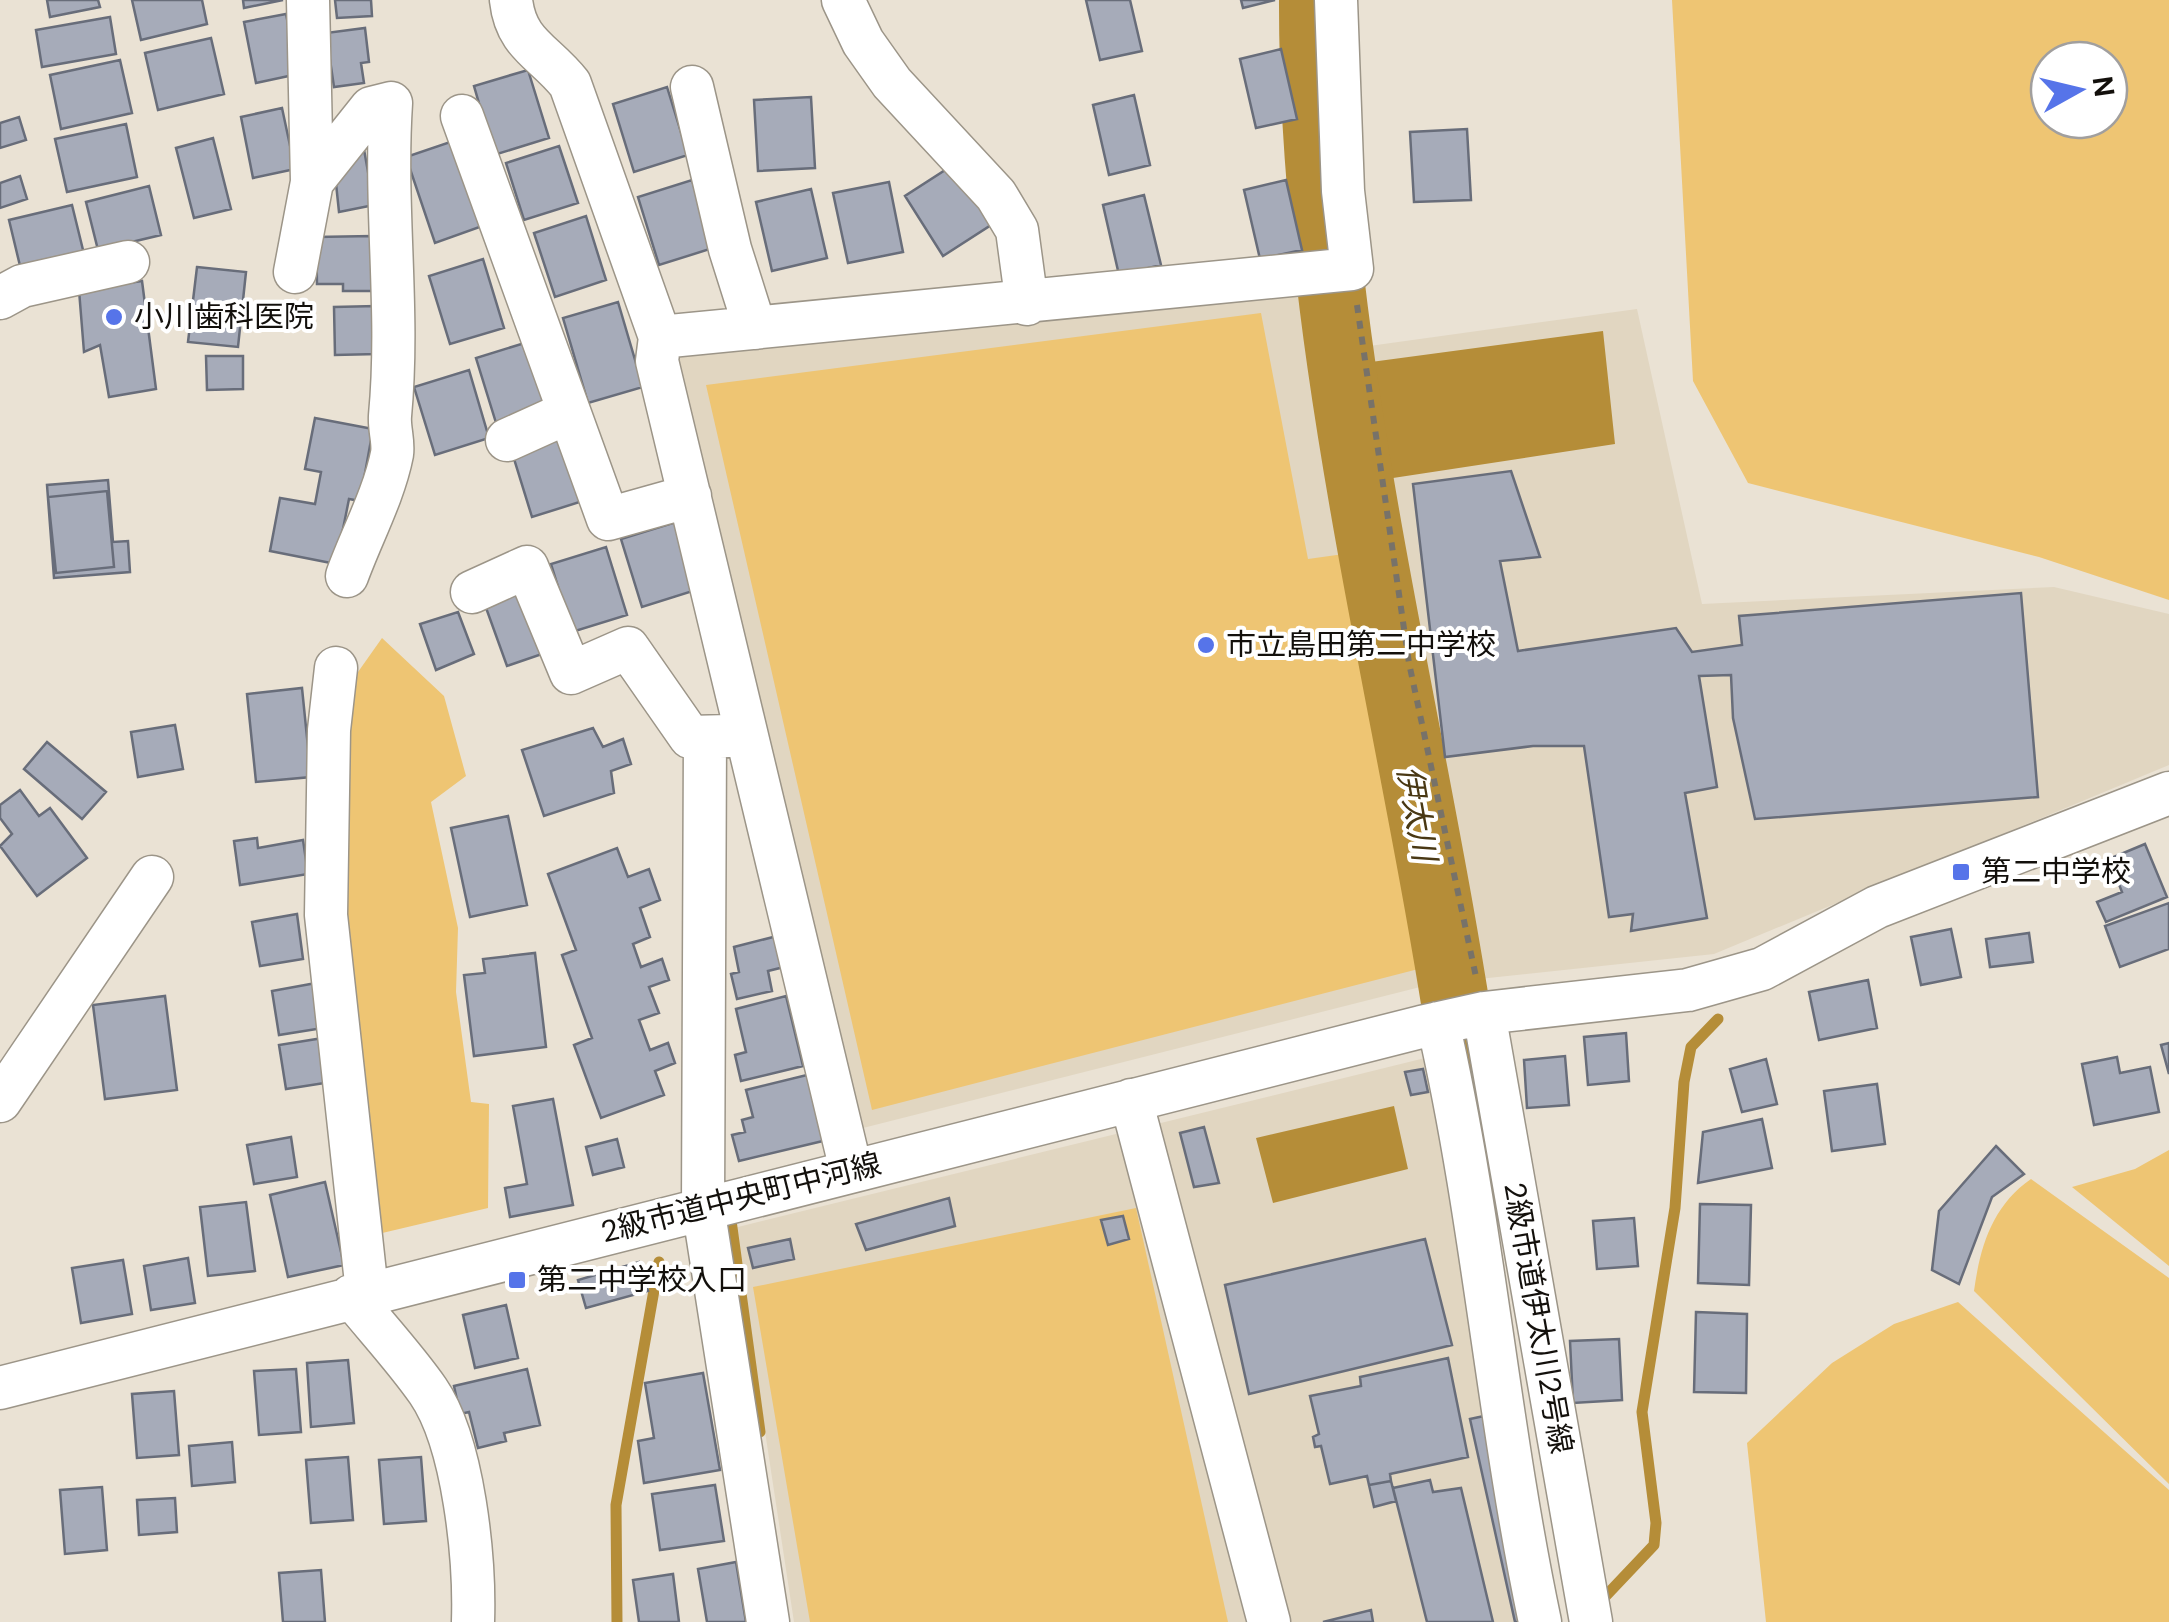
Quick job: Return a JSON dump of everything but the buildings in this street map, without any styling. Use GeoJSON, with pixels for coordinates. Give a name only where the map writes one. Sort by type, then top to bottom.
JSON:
{"type":"FeatureCollection","features":[{"type":"Feature","properties":{"kind":"street"},"geometry":{"type":"LineString","coordinates":[[295,272],[312,182],[308,0]]}},
{"type":"Feature","properties":{"kind":"street"},"geometry":{"type":"LineString","coordinates":[[511,0],[523,41],[570,84],[660,336],[657,362],[850,1170]]}},
{"type":"Feature","properties":{"kind":"street"},"geometry":{"type":"LineString","coordinates":[[843,0],[862,42],[892,82],[996,194],[1017,230],[1027,304]]}},
{"type":"Feature","properties":{"kind":"street"},"geometry":{"type":"LineString","coordinates":[[660,336],[1027,304],[1352,269],[1342,173],[1336,0]]}},
{"type":"Feature","properties":{"kind":"street"},"geometry":{"type":"LineString","coordinates":[[692,87],[730,249],[755,328]]}},
{"type":"Feature","properties":{"kind":"street"},"geometry":{"type":"LineString","coordinates":[[312,182],[372,108],[391,103],[386,196],[394,289],[396,367],[389,422],[393,452],[347,576]]}},
{"type":"Feature","properties":{"kind":"street"},"geometry":{"type":"LineString","coordinates":[[462,116],[608,519],[690,496]]}},
{"type":"Feature","properties":{"kind":"street"},"geometry":{"type":"LineString","coordinates":[[0,298],[22,286],[128,262]]}},
{"type":"Feature","properties":{"kind":"street"},"geometry":{"type":"LineString","coordinates":[[506,440],[569,412]]}},
{"type":"Feature","properties":{"kind":"street"},"geometry":{"type":"LineString","coordinates":[[472,592],[527,567],[571,673],[628,648],[690,737],[747,736]]}},
{"type":"Feature","properties":{"kind":"street"},"geometry":{"type":"LineString","coordinates":[[336,668],[330,730],[326,915],[359,1294],[430,1394],[451,1450],[469,1534],[473,1622]]}},
{"type":"Feature","properties":{"kind":"street"},"geometry":{"type":"LineString","coordinates":[[705,736],[703,1207],[768,1622]]}},
{"type":"Feature","properties":{"kind":"street","name":"2級市道中央町中河線"},"geometry":{"type":"LineString","coordinates":[[0,1388],[1131,1100],[1464,1024],[1688,990],[1762,969],[1877,907],[2169,793]]}},
{"type":"Feature","properties":{"kind":"street"},"geometry":{"type":"LineString","coordinates":[[0,1100],[152,877]]}},
{"type":"Feature","properties":{"kind":"street"},"geometry":{"type":"LineString","coordinates":[[1464,1024],[1455,1095],[1492,1357],[1540,1622]]}},
{"type":"Feature","properties":{"kind":"street"},"geometry":{"type":"LineString","coordinates":[[1464,1024],[1530,1436],[1570,1622]]}},
{"type":"Feature","properties":{"kind":"street","name":"2級市道伊太川2号線"},"geometry":{"type":"LineString","coordinates":[[1464,1024],[1592,1622]]}},
{"type":"Feature","properties":{"kind":"street"},"geometry":{"type":"LineString","coordinates":[[1131,1100],[1268,1622]]}},
{"type":"Feature","properties":{"kind":"path"},"geometry":{"type":"LineString","coordinates":[[1352,269],[1464,1024]]}},
{"type":"Feature","properties":{"kind":"shaded area"},"geometry":{"type":"Polygon","coordinates":[[[1672,0],[2169,0],[2169,600],[2039,557],[1748,483],[1693,381],[1672,0]]]}},
{"type":"Feature","properties":{"kind":"shaded area"},"geometry":{"type":"Polygon","coordinates":[[[1310,292],[1326,352],[1637,309],[1702,604],[2054,587],[2169,614],[2169,765],[1714,954],[1432,984],[859,1129],[677,354],[1310,292]]]}},
{"type":"Feature","properties":{"kind":"shaded area"},"geometry":{"type":"Polygon","coordinates":[[[1261,313],[1308,559],[1351,553],[1430,966],[872,1110],[706,385],[1261,313]]]}},
{"type":"Feature","properties":{"kind":"shaded area"},"geometry":{"type":"Polygon","coordinates":[[[1603,331],[1615,444],[1393,478],[1371,362],[1603,331]]]}},
{"type":"Feature","properties":{"kind":"shaded area"},"geometry":{"type":"Polygon","coordinates":[[[382,638],[444,696],[466,776],[431,802],[458,928],[456,992],[471,1102],[489,1104],[488,1208],[378,1234],[339,859],[346,689],[382,638]]]}},
{"type":"Feature","properties":{"kind":"shaded area"},"geometry":{"type":"Polygon","coordinates":[[[1425,1058],[1532,1622],[794,1622],[734,1228],[1425,1058]]]}},
{"type":"Feature","properties":{"kind":"shaded area"},"geometry":{"type":"Polygon","coordinates":[[[1394,1106],[1408,1169],[1273,1203],[1256,1138],[1394,1106]]]}},
{"type":"Feature","properties":{"kind":"shaded area"},"geometry":{"type":"Polygon","coordinates":[[[2169,1150],[2169,1266],[2072,1187],[2135,1169],[2169,1150]]]}},
{"type":"Feature","properties":{"kind":"shaded area"},"geometry":{"type":"Polygon","coordinates":[[[2031,1179],[2169,1278],[2169,1484],[1974,1291],[1980,1259],[1997,1215],[2031,1179]]]}},
{"type":"Feature","properties":{"kind":"shaded area"},"geometry":{"type":"Polygon","coordinates":[[[1136,1208],[1228,1622],[810,1622],[753,1287],[1136,1208]]]}},
{"type":"Feature","properties":{"kind":"shaded area"},"geometry":{"type":"Polygon","coordinates":[[[1958,1302],[2169,1490],[2169,1622],[1766,1622],[1747,1443],[1832,1363],[1894,1324],[1958,1302]]]}},
{"type":"Feature","properties":{"kind":"waterway","name":"伊太川"},"geometry":{"type":"LineString","coordinates":[[1313,0],[1317,138],[1348,410],[1447,951],[1468,1087]]}},
{"type":"Feature","properties":{"kind":"waterway"},"geometry":{"type":"LineString","coordinates":[[1600,1602],[1654,1545],[1656,1523],[1642,1412],[1675,1208],[1684,1082],[1691,1047],[1718,1019]]}},
{"type":"Feature","properties":{"kind":"waterway"},"geometry":{"type":"LineString","coordinates":[[730,1213],[760,1432]]}},
{"type":"Feature","properties":{"kind":"waterway"},"geometry":{"type":"LineString","coordinates":[[617,1622],[616,1505],[659,1262]]}},
{"type":"Feature","properties":{"kind":"place","name":"小川歯科医院"},"geometry":{"type":"Point","coordinates":[114,317]}},
{"type":"Feature","properties":{"kind":"place","name":"市立島田第二中学校"},"geometry":{"type":"Point","coordinates":[1206,645]}},
{"type":"Feature","properties":{"kind":"place","name":"第二中学校"},"geometry":{"type":"Point","coordinates":[1961,872]}},
{"type":"Feature","properties":{"kind":"place","name":"第二中学校入口"},"geometry":{"type":"Point","coordinates":[517,1280]}}]}
